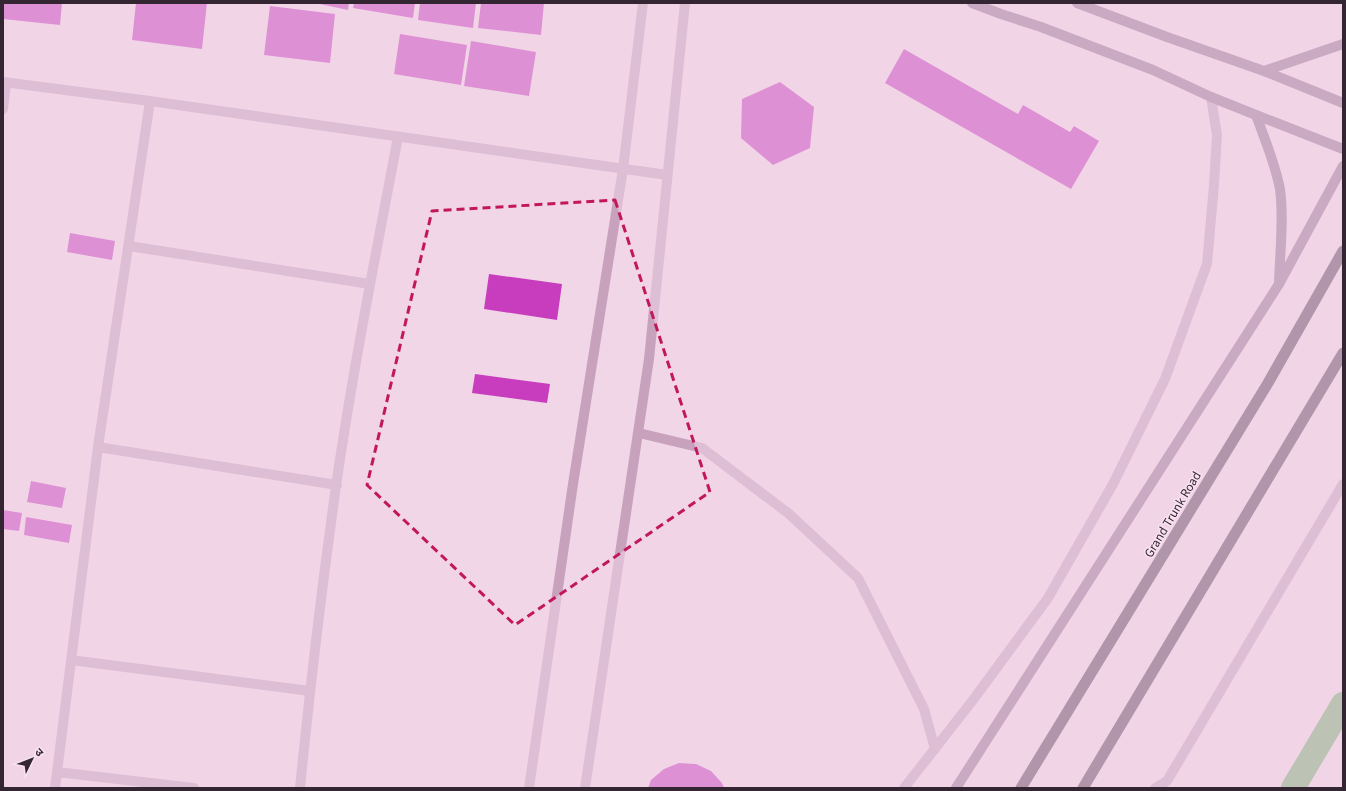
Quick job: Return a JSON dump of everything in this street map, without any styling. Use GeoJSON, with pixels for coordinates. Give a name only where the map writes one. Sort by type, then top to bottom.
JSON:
{"type":"FeatureCollection","features":[{"type":"Feature","properties":{"kind":"highway","name":"Grand Trunk Road"},"geometry":{"type":"LineString","coordinates":[[1021,788],[1268,383],[1343,251]]}},
{"type":"Feature","properties":{"kind":"highway"},"geometry":{"type":"LineString","coordinates":[[1082,788],[1343,353]]}},
{"type":"Feature","properties":{"kind":"main road"},"geometry":{"type":"LineString","coordinates":[[972,3],[1041,27],[1153,70],[1256,116],[1343,149]]}},
{"type":"Feature","properties":{"kind":"main road"},"geometry":{"type":"LineString","coordinates":[[1077,3],[1264,71],[1343,103]]}},
{"type":"Feature","properties":{"kind":"main road"},"geometry":{"type":"LineString","coordinates":[[1264,71],[1343,44]]}},
{"type":"Feature","properties":{"kind":"main road"},"geometry":{"type":"LineString","coordinates":[[1256,116],[1274,161],[1280,191],[1281,223],[1279,284]]}},
{"type":"Feature","properties":{"kind":"main road"},"geometry":{"type":"LineString","coordinates":[[956,788],[1279,284],[1343,166]]}},
{"type":"Feature","properties":{"kind":"street"},"geometry":{"type":"LineString","coordinates":[[529,788],[572,491],[623,169],[643,3]]}},
{"type":"Feature","properties":{"kind":"street"},"geometry":{"type":"LineString","coordinates":[[585,788],[649,359],[685,3]]}},
{"type":"Feature","properties":{"kind":"street"},"geometry":{"type":"LineString","coordinates":[[3,109],[4,82],[150,101],[667,176]]}},
{"type":"Feature","properties":{"kind":"street"},"geometry":{"type":"LineString","coordinates":[[904,788],[1048,598],[1113,484],[1165,379],[1206,264],[1214,186],[1217,136],[1211,97]]}},
{"type":"Feature","properties":{"kind":"street"},"geometry":{"type":"LineString","coordinates":[[55,788],[98,447],[150,101]]}},
{"type":"Feature","properties":{"kind":"street"},"geometry":{"type":"LineString","coordinates":[[300,788],[310,692],[337,485],[370,284],[398,137]]}},
{"type":"Feature","properties":{"kind":"street"},"geometry":{"type":"LineString","coordinates":[[128,246],[370,284]]}},
{"type":"Feature","properties":{"kind":"street"},"geometry":{"type":"LineString","coordinates":[[639,433],[702,448],[788,513],[858,578],[924,709],[935,749]]}},
{"type":"Feature","properties":{"kind":"street"},"geometry":{"type":"LineString","coordinates":[[98,447],[337,485]]}},
{"type":"Feature","properties":{"kind":"street"},"geometry":{"type":"LineString","coordinates":[[1155,788],[1167,781],[1343,484]]}},
{"type":"Feature","properties":{"kind":"street"},"geometry":{"type":"LineString","coordinates":[[71,660],[310,692]]}},
{"type":"Feature","properties":{"kind":"street"},"geometry":{"type":"LineString","coordinates":[[57,772],[194,788]]}},
{"type":"Feature","properties":{"kind":"highlighted area"},"geometry":{"type":"Polygon","coordinates":[[[615,200],[710,492],[515,625],[367,485],[432,211],[615,200]]]}},
{"type":"Feature","properties":{"kind":"building"},"geometry":{"type":"Polygon","coordinates":[[[3,3],[62,3],[60,25],[3,19],[3,3]]]}},
{"type":"Feature","properties":{"kind":"building"},"geometry":{"type":"Polygon","coordinates":[[[136,3],[207,3],[202,49],[132,40],[136,3]]]}},
{"type":"Feature","properties":{"kind":"building"},"geometry":{"type":"Polygon","coordinates":[[[315,3],[349,3],[348,10],[315,3]]]}},
{"type":"Feature","properties":{"kind":"building"},"geometry":{"type":"Polygon","coordinates":[[[354,3],[415,3],[413,18],[353,8],[354,3]]]}},
{"type":"Feature","properties":{"kind":"building"},"geometry":{"type":"Polygon","coordinates":[[[420,3],[476,3],[473,28],[418,20],[420,3]]]}},
{"type":"Feature","properties":{"kind":"building"},"geometry":{"type":"Polygon","coordinates":[[[481,3],[544,3],[541,35],[478,28],[481,3]]]}},
{"type":"Feature","properties":{"kind":"building"},"geometry":{"type":"Polygon","coordinates":[[[270,6],[335,14],[330,63],[264,55],[270,6]]]}},
{"type":"Feature","properties":{"kind":"building"},"geometry":{"type":"Polygon","coordinates":[[[400,34],[467,45],[461,85],[394,74],[400,34]]]}},
{"type":"Feature","properties":{"kind":"building"},"geometry":{"type":"Polygon","coordinates":[[[471,41],[536,52],[529,96],[464,86],[471,41]]]}},
{"type":"Feature","properties":{"kind":"building"},"geometry":{"type":"Polygon","coordinates":[[[904,49],[1018,114],[1023,105],[1070,132],[1074,126],[1099,141],[1071,189],[885,83],[904,49]]]}},
{"type":"Feature","properties":{"kind":"building"},"geometry":{"type":"Polygon","coordinates":[[[780,82],[814,107],[810,148],[773,165],[741,138],[742,99],[780,82]]]}},
{"type":"Feature","properties":{"kind":"building"},"geometry":{"type":"Polygon","coordinates":[[[70,233],[115,241],[112,260],[67,252],[70,233]]]}},
{"type":"Feature","properties":{"kind":"building"},"geometry":{"type":"Polygon","coordinates":[[[489,274],[562,284],[557,320],[484,309],[489,274]]]}},
{"type":"Feature","properties":{"kind":"building"},"geometry":{"type":"Polygon","coordinates":[[[475,374],[550,384],[547,403],[472,393],[475,374]]]}},
{"type":"Feature","properties":{"kind":"building"},"geometry":{"type":"Polygon","coordinates":[[[31,481],[66,488],[62,508],[27,502],[31,481]]]}},
{"type":"Feature","properties":{"kind":"building"},"geometry":{"type":"Polygon","coordinates":[[[3,510],[22,513],[19,531],[3,529],[3,510]]]}},
{"type":"Feature","properties":{"kind":"building"},"geometry":{"type":"Polygon","coordinates":[[[26,517],[72,525],[69,543],[24,535],[26,517]]]}},
{"type":"Feature","properties":{"kind":"building"},"geometry":{"type":"Polygon","coordinates":[[[679,763],[696,764],[711,771],[722,783],[724,788],[648,788],[651,780],[664,769],[679,763]]]}},
{"type":"Feature","properties":{"kind":"waterway"},"geometry":{"type":"LineString","coordinates":[[1293,788],[1343,704]]}}]}
